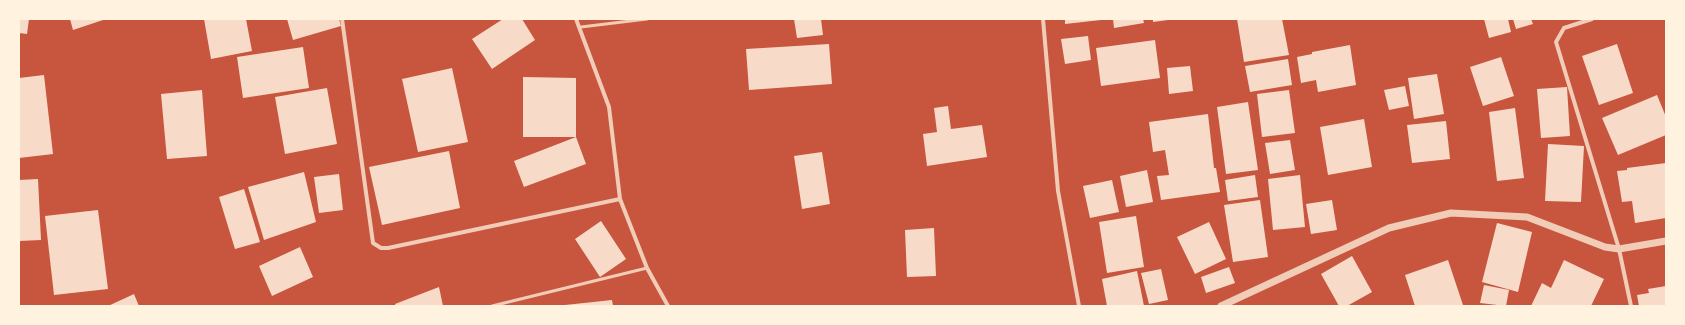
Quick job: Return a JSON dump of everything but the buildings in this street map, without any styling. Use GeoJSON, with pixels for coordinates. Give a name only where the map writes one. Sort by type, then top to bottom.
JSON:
{"type":"FeatureCollection","features":[{"type":"Feature","properties":{"kind":"street"},"geometry":{"type":"LineString","coordinates":[[342,19],[373,243],[380,248],[388,248],[620,199]]}},
{"type":"Feature","properties":{"kind":"street"},"geometry":{"type":"LineString","coordinates":[[576,19],[581,27],[609,107],[620,199],[647,268],[668,306]]}},
{"type":"Feature","properties":{"kind":"street"},"geometry":{"type":"LineString","coordinates":[[1043,19],[1058,191],[1079,306]]}},
{"type":"Feature","properties":{"kind":"street"},"geometry":{"type":"LineString","coordinates":[[1592,19],[1564,28],[1556,42],[1619,249],[1630,306]]}},
{"type":"Feature","properties":{"kind":"street"},"geometry":{"type":"LineString","coordinates":[[1221,306],[1389,228],[1451,213],[1527,217],[1605,247],[1619,249],[1666,241]]}},
{"type":"Feature","properties":{"kind":"lane"},"geometry":{"type":"LineString","coordinates":[[581,27],[647,19]]}},
{"type":"Feature","properties":{"kind":"lane"},"geometry":{"type":"LineString","coordinates":[[492,306],[647,268]]}}]}
